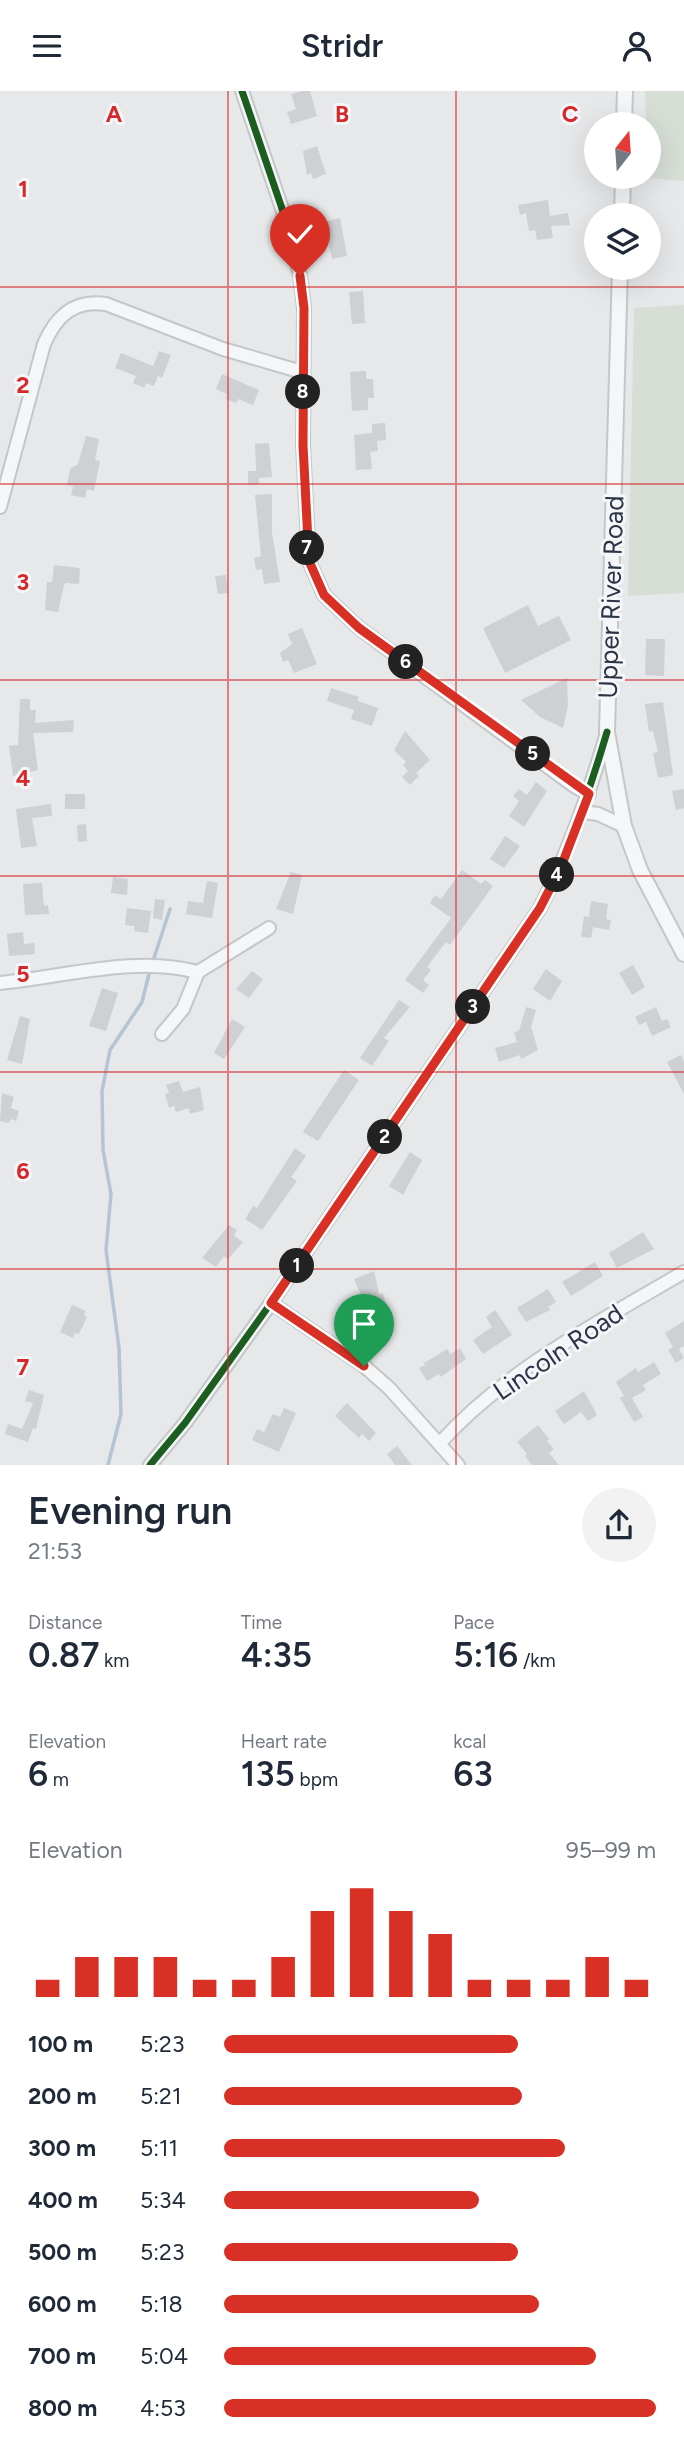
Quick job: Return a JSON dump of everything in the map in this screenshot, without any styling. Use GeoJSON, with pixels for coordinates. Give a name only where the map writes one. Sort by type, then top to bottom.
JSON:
{"type":"FeatureCollection","features":[{"type":"Feature","properties":{"kind":"street"},"geometry":{"type":"LineString","coordinates":[[242,91],[291,235],[300,276],[304,308],[302,372],[307,548],[312,572],[324,595],[359,628],[589,794]]}},
{"type":"Feature","properties":{"kind":"street"},"geometry":{"type":"LineString","coordinates":[[624,112],[625,91]]}},
{"type":"Feature","properties":{"kind":"street","name":"Upper River Road"},"geometry":{"type":"LineString","coordinates":[[620,280],[607,732],[624,826],[640,870],[684,954]]}},
{"type":"Feature","properties":{"kind":"street"},"geometry":{"type":"LineString","coordinates":[[0,507],[4,474],[44,344],[56,320],[76,306],[92,302],[106,304],[223,349],[302,372]]}},
{"type":"Feature","properties":{"kind":"street"},"geometry":{"type":"LineString","coordinates":[[150,1465],[185,1423],[271,1303],[540,908],[561,867],[583,812],[607,732]]}},
{"type":"Feature","properties":{"kind":"street"},"geometry":{"type":"LineString","coordinates":[[583,812],[598,814],[624,826]]}},
{"type":"Feature","properties":{"kind":"street"},"geometry":{"type":"LineString","coordinates":[[162,1034],[183,1009],[198,972],[269,928]]}},
{"type":"Feature","properties":{"kind":"street"},"geometry":{"type":"LineString","coordinates":[[0,983],[129,966],[175,966],[198,972]]}},
{"type":"Feature","properties":{"kind":"street","name":"Lincoln Road"},"geometry":{"type":"LineString","coordinates":[[440,1444],[472,1410],[519,1374],[684,1272]]}},
{"type":"Feature","properties":{"kind":"street"},"geometry":{"type":"LineString","coordinates":[[271,1303],[364,1366],[388,1388],[458,1465]]}},
{"type":"Feature","properties":{"kind":"shaded area"},"geometry":{"type":"Polygon","coordinates":[[[645,91],[684,91],[684,181],[662,179],[662,112],[646,112],[645,91]]]}},
{"type":"Feature","properties":{"kind":"shaded area"},"geometry":{"type":"Polygon","coordinates":[[[684,305],[684,593],[628,596],[634,308],[684,305]]]}},
{"type":"Feature","properties":{"kind":"building"},"geometry":{"type":"Polygon","coordinates":[[[310,91],[317,116],[291,124],[287,112],[296,109],[291,94],[310,91]]]}},
{"type":"Feature","properties":{"kind":"building"},"geometry":{"type":"Polygon","coordinates":[[[317,146],[326,174],[313,179],[311,173],[307,175],[303,151],[317,146]]]}},
{"type":"Feature","properties":{"kind":"building"},"geometry":{"type":"Polygon","coordinates":[[[548,200],[550,216],[568,213],[570,225],[551,226],[553,238],[537,240],[535,230],[529,231],[526,213],[520,215],[518,205],[548,200]]]}},
{"type":"Feature","properties":{"kind":"building"},"geometry":{"type":"Polygon","coordinates":[[[340,218],[347,256],[332,259],[324,222],[340,218]]]}},
{"type":"Feature","properties":{"kind":"building"},"geometry":{"type":"Polygon","coordinates":[[[363,291],[365,323],[352,324],[349,292],[363,291]]]}},
{"type":"Feature","properties":{"kind":"building"},"geometry":{"type":"Polygon","coordinates":[[[159,351],[171,355],[162,378],[158,376],[154,386],[146,383],[144,388],[133,383],[136,376],[115,368],[121,353],[153,366],[159,351]]]}},
{"type":"Feature","properties":{"kind":"building"},"geometry":{"type":"Polygon","coordinates":[[[366,371],[366,379],[373,379],[374,398],[368,398],[368,410],[352,411],[350,372],[366,371]]]}},
{"type":"Feature","properties":{"kind":"building"},"geometry":{"type":"Polygon","coordinates":[[[222,374],[259,390],[253,405],[238,399],[236,403],[226,399],[227,394],[216,389],[222,374]]]}},
{"type":"Feature","properties":{"kind":"building"},"geometry":{"type":"Polygon","coordinates":[[[385,423],[386,440],[377,441],[378,451],[370,452],[372,469],[356,470],[354,435],[372,433],[372,424],[385,423]]]}},
{"type":"Feature","properties":{"kind":"building"},"geometry":{"type":"Polygon","coordinates":[[[86,436],[99,439],[95,460],[100,461],[94,491],[87,489],[85,498],[71,495],[73,486],[67,485],[70,469],[78,464],[86,436]]]}},
{"type":"Feature","properties":{"kind":"building"},"geometry":{"type":"Polygon","coordinates":[[[269,443],[272,477],[259,478],[259,484],[248,485],[248,471],[256,471],[255,444],[269,443]]]}},
{"type":"Feature","properties":{"kind":"building"},"geometry":{"type":"Polygon","coordinates":[[[272,494],[272,533],[280,582],[264,584],[262,569],[256,570],[254,558],[261,556],[255,495],[272,494]]]}},
{"type":"Feature","properties":{"kind":"building"},"geometry":{"type":"Polygon","coordinates":[[[54,565],[80,568],[79,584],[64,585],[58,612],[45,610],[47,582],[52,582],[54,565]]]}},
{"type":"Feature","properties":{"kind":"building"},"geometry":{"type":"Polygon","coordinates":[[[226,575],[228,593],[218,594],[215,576],[226,575]]]}},
{"type":"Feature","properties":{"kind":"building"},"geometry":{"type":"Polygon","coordinates":[[[528,605],[538,626],[559,616],[571,640],[505,673],[483,628],[528,605]]]}},
{"type":"Feature","properties":{"kind":"building"},"geometry":{"type":"Polygon","coordinates":[[[302,628],[317,664],[294,673],[288,660],[283,662],[280,653],[292,644],[288,634],[302,628]]]}},
{"type":"Feature","properties":{"kind":"building"},"geometry":{"type":"Polygon","coordinates":[[[646,639],[665,639],[664,676],[645,675],[646,639]]]}},
{"type":"Feature","properties":{"kind":"building"},"geometry":{"type":"Polygon","coordinates":[[[567,678],[568,705],[563,728],[540,717],[521,700],[567,678]]]}},
{"type":"Feature","properties":{"kind":"building"},"geometry":{"type":"Polygon","coordinates":[[[331,688],[359,697],[358,701],[378,708],[372,726],[351,719],[354,710],[327,701],[331,688]]]}},
{"type":"Feature","properties":{"kind":"building"},"geometry":{"type":"Polygon","coordinates":[[[20,699],[30,699],[30,710],[36,710],[35,723],[74,720],[73,732],[33,733],[38,770],[13,776],[9,746],[18,745],[20,699]]]}},
{"type":"Feature","properties":{"kind":"building"},"geometry":{"type":"Polygon","coordinates":[[[663,702],[673,775],[658,778],[653,753],[658,752],[653,731],[649,732],[645,704],[663,702]]]}},
{"type":"Feature","properties":{"kind":"building"},"geometry":{"type":"Polygon","coordinates":[[[405,731],[430,760],[416,773],[419,776],[410,785],[402,777],[408,771],[403,765],[406,762],[394,750],[405,731]]]}},
{"type":"Feature","properties":{"kind":"building"},"geometry":{"type":"Polygon","coordinates":[[[536,782],[547,791],[524,827],[509,816],[519,801],[513,796],[519,789],[527,795],[536,782]]]}},
{"type":"Feature","properties":{"kind":"building"},"geometry":{"type":"Polygon","coordinates":[[[684,789],[684,808],[676,810],[672,791],[684,789]]]}},
{"type":"Feature","properties":{"kind":"building"},"geometry":{"type":"Polygon","coordinates":[[[65,794],[85,794],[85,809],[65,809],[65,794]]]}},
{"type":"Feature","properties":{"kind":"building"},"geometry":{"type":"Polygon","coordinates":[[[51,804],[52,816],[32,818],[37,846],[21,848],[16,809],[51,804]]]}},
{"type":"Feature","properties":{"kind":"building"},"geometry":{"type":"Polygon","coordinates":[[[86,824],[87,841],[78,842],[77,825],[86,824]]]}},
{"type":"Feature","properties":{"kind":"building"},"geometry":{"type":"Polygon","coordinates":[[[505,836],[520,846],[504,868],[490,859],[505,836]]]}},
{"type":"Feature","properties":{"kind":"building"},"geometry":{"type":"Polygon","coordinates":[[[462,870],[481,884],[485,880],[493,886],[450,945],[446,942],[427,967],[431,970],[423,980],[429,985],[423,993],[405,980],[451,918],[430,903],[435,895],[441,899],[462,870]]]}},
{"type":"Feature","properties":{"kind":"building"},"geometry":{"type":"Polygon","coordinates":[[[291,872],[302,875],[293,914],[276,909],[291,872]]]}},
{"type":"Feature","properties":{"kind":"building"},"geometry":{"type":"Polygon","coordinates":[[[113,877],[128,879],[127,895],[111,893],[113,877]]]}},
{"type":"Feature","properties":{"kind":"building"},"geometry":{"type":"Polygon","coordinates":[[[207,881],[218,883],[212,918],[186,914],[188,901],[203,903],[207,881]]]}},
{"type":"Feature","properties":{"kind":"building"},"geometry":{"type":"Polygon","coordinates":[[[42,883],[44,906],[48,905],[49,914],[25,915],[23,884],[42,883]]]}},
{"type":"Feature","properties":{"kind":"building"},"geometry":{"type":"Polygon","coordinates":[[[155,899],[165,900],[162,920],[153,918],[155,899]]]}},
{"type":"Feature","properties":{"kind":"building"},"geometry":{"type":"Polygon","coordinates":[[[591,901],[608,904],[606,919],[611,920],[609,930],[593,927],[591,938],[581,937],[584,916],[589,917],[591,901]]]}},
{"type":"Feature","properties":{"kind":"building"},"geometry":{"type":"Polygon","coordinates":[[[127,908],[151,911],[148,933],[134,931],[135,926],[125,925],[127,908]]]}},
{"type":"Feature","properties":{"kind":"building"},"geometry":{"type":"Polygon","coordinates":[[[23,932],[24,944],[34,943],[35,954],[9,956],[7,934],[23,932]]]}},
{"type":"Feature","properties":{"kind":"building"},"geometry":{"type":"Polygon","coordinates":[[[633,965],[645,987],[632,995],[619,973],[633,965]]]}},
{"type":"Feature","properties":{"kind":"building"},"geometry":{"type":"Polygon","coordinates":[[[546,969],[562,981],[550,1001],[533,989],[546,969]]]}},
{"type":"Feature","properties":{"kind":"building"},"geometry":{"type":"Polygon","coordinates":[[[252,971],[263,979],[249,998],[236,989],[252,971]]]}},
{"type":"Feature","properties":{"kind":"building"},"geometry":{"type":"Polygon","coordinates":[[[102,988],[118,993],[106,1031],[89,1026],[102,988]]]}},
{"type":"Feature","properties":{"kind":"building"},"geometry":{"type":"Polygon","coordinates":[[[399,1000],[410,1007],[384,1038],[389,1041],[372,1066],[360,1058],[399,1000]]]}},
{"type":"Feature","properties":{"kind":"building"},"geometry":{"type":"Polygon","coordinates":[[[526,1007],[536,1010],[531,1027],[538,1050],[521,1059],[520,1055],[499,1062],[495,1048],[517,1042],[514,1032],[519,1031],[526,1007]]]}},
{"type":"Feature","properties":{"kind":"building"},"geometry":{"type":"Polygon","coordinates":[[[656,1007],[662,1021],[667,1019],[671,1027],[652,1036],[646,1022],[639,1025],[635,1017],[656,1007]]]}},
{"type":"Feature","properties":{"kind":"building"},"geometry":{"type":"Polygon","coordinates":[[[20,1016],[30,1019],[22,1064],[7,1060],[20,1016]]]}},
{"type":"Feature","properties":{"kind":"building"},"geometry":{"type":"Polygon","coordinates":[[[232,1019],[245,1027],[224,1059],[214,1053],[232,1019]]]}},
{"type":"Feature","properties":{"kind":"building"},"geometry":{"type":"Polygon","coordinates":[[[681,1055],[684,1061],[684,1094],[667,1062],[681,1055]]]}},
{"type":"Feature","properties":{"kind":"building"},"geometry":{"type":"Polygon","coordinates":[[[344,1070],[359,1080],[318,1141],[303,1132],[344,1070]]]}},
{"type":"Feature","properties":{"kind":"building"},"geometry":{"type":"Polygon","coordinates":[[[179,1081],[183,1092],[200,1087],[204,1110],[190,1114],[189,1108],[176,1112],[174,1106],[169,1108],[165,1094],[169,1093],[166,1085],[179,1081]]]}},
{"type":"Feature","properties":{"kind":"building"},"geometry":{"type":"Polygon","coordinates":[[[2,1093],[14,1097],[11,1108],[19,1111],[16,1121],[0,1121],[2,1093]]]}},
{"type":"Feature","properties":{"kind":"building"},"geometry":{"type":"Polygon","coordinates":[[[295,1148],[306,1156],[291,1177],[297,1181],[262,1230],[245,1219],[253,1206],[257,1208],[295,1148]]]}},
{"type":"Feature","properties":{"kind":"building"},"geometry":{"type":"Polygon","coordinates":[[[410,1152],[422,1160],[403,1195],[389,1186],[410,1152]]]}},
{"type":"Feature","properties":{"kind":"building"},"geometry":{"type":"Polygon","coordinates":[[[229,1225],[237,1230],[234,1236],[243,1242],[228,1259],[224,1256],[216,1267],[202,1258],[229,1225]]]}},
{"type":"Feature","properties":{"kind":"building"},"geometry":{"type":"Polygon","coordinates":[[[643,1232],[654,1249],[617,1268],[609,1253],[643,1232]]]}},
{"type":"Feature","properties":{"kind":"building"},"geometry":{"type":"Polygon","coordinates":[[[595,1262],[603,1276],[571,1296],[562,1282],[595,1262]]]}},
{"type":"Feature","properties":{"kind":"building"},"geometry":{"type":"Polygon","coordinates":[[[374,1271],[379,1294],[383,1293],[386,1305],[366,1307],[354,1279],[374,1271]]]}},
{"type":"Feature","properties":{"kind":"building"},"geometry":{"type":"Polygon","coordinates":[[[548,1289],[556,1302],[548,1307],[550,1310],[526,1322],[517,1308],[548,1289]]]}},
{"type":"Feature","properties":{"kind":"building"},"geometry":{"type":"Polygon","coordinates":[[[72,1305],[86,1311],[84,1315],[87,1317],[79,1334],[75,1333],[73,1338],[60,1332],[72,1305]]]}},
{"type":"Feature","properties":{"kind":"building"},"geometry":{"type":"Polygon","coordinates":[[[495,1310],[512,1335],[483,1354],[473,1340],[492,1327],[486,1317],[495,1310]]]}},
{"type":"Feature","properties":{"kind":"building"},"geometry":{"type":"Polygon","coordinates":[[[684,1321],[684,1346],[679,1349],[684,1358],[676,1363],[668,1350],[673,1347],[665,1333],[684,1321]]]}},
{"type":"Feature","properties":{"kind":"building"},"geometry":{"type":"Polygon","coordinates":[[[460,1348],[466,1359],[441,1377],[439,1374],[427,1381],[419,1368],[425,1365],[424,1363],[447,1349],[450,1354],[460,1348]]]}},
{"type":"Feature","properties":{"kind":"building"},"geometry":{"type":"Polygon","coordinates":[[[654,1362],[661,1374],[643,1385],[646,1390],[632,1398],[643,1417],[634,1422],[620,1398],[624,1396],[616,1382],[636,1368],[638,1372],[654,1362]]]}},
{"type":"Feature","properties":{"kind":"building"},"geometry":{"type":"Polygon","coordinates":[[[29,1390],[44,1395],[36,1429],[33,1428],[28,1442],[5,1434],[8,1424],[22,1429],[33,1403],[25,1401],[29,1390]]]}},
{"type":"Feature","properties":{"kind":"building"},"geometry":{"type":"Polygon","coordinates":[[[584,1391],[597,1415],[588,1421],[581,1412],[564,1424],[555,1411],[584,1391]]]}},
{"type":"Feature","properties":{"kind":"building"},"geometry":{"type":"Polygon","coordinates":[[[347,1403],[376,1433],[369,1441],[362,1434],[359,1438],[335,1416],[347,1403]]]}},
{"type":"Feature","properties":{"kind":"building"},"geometry":{"type":"Polygon","coordinates":[[[284,1408],[296,1413],[279,1452],[252,1440],[257,1429],[264,1432],[273,1414],[280,1417],[284,1408]]]}},
{"type":"Feature","properties":{"kind":"building"},"geometry":{"type":"Polygon","coordinates":[[[538,1425],[554,1449],[549,1453],[559,1465],[532,1465],[517,1442],[538,1425]]]}},
{"type":"Feature","properties":{"kind":"building"},"geometry":{"type":"Polygon","coordinates":[[[397,1446],[412,1465],[395,1465],[387,1454],[397,1446]]]}},
{"type":"Feature","properties":{"kind":"waterway"},"geometry":{"type":"LineString","coordinates":[[154,958],[170,909]]}},
{"type":"Feature","properties":{"kind":"waterway"},"geometry":{"type":"LineString","coordinates":[[108,1465],[121,1414],[119,1348],[106,1250],[111,1194],[103,1150],[102,1091],[110,1050],[142,1002],[149,974]]}},
{"type":"Feature","properties":{"kind":"cycle path"},"geometry":{"type":"LineString","coordinates":[[242,91],[291,235],[300,276],[304,308],[303,445],[309,561],[324,595],[359,628],[574,786],[589,794]]}},
{"type":"Feature","properties":{"kind":"cycle path"},"geometry":{"type":"LineString","coordinates":[[150,1465],[185,1423],[271,1303],[540,908],[578,821],[607,732]]}},
{"type":"Feature","properties":{"kind":"route"},"geometry":{"type":"LineString","coordinates":[[300,276],[304,308],[302,372],[307,548],[316,583],[339,611],[359,628],[468,705],[574,786],[589,794],[561,867],[540,908],[271,1303],[364,1366]]}}]}
